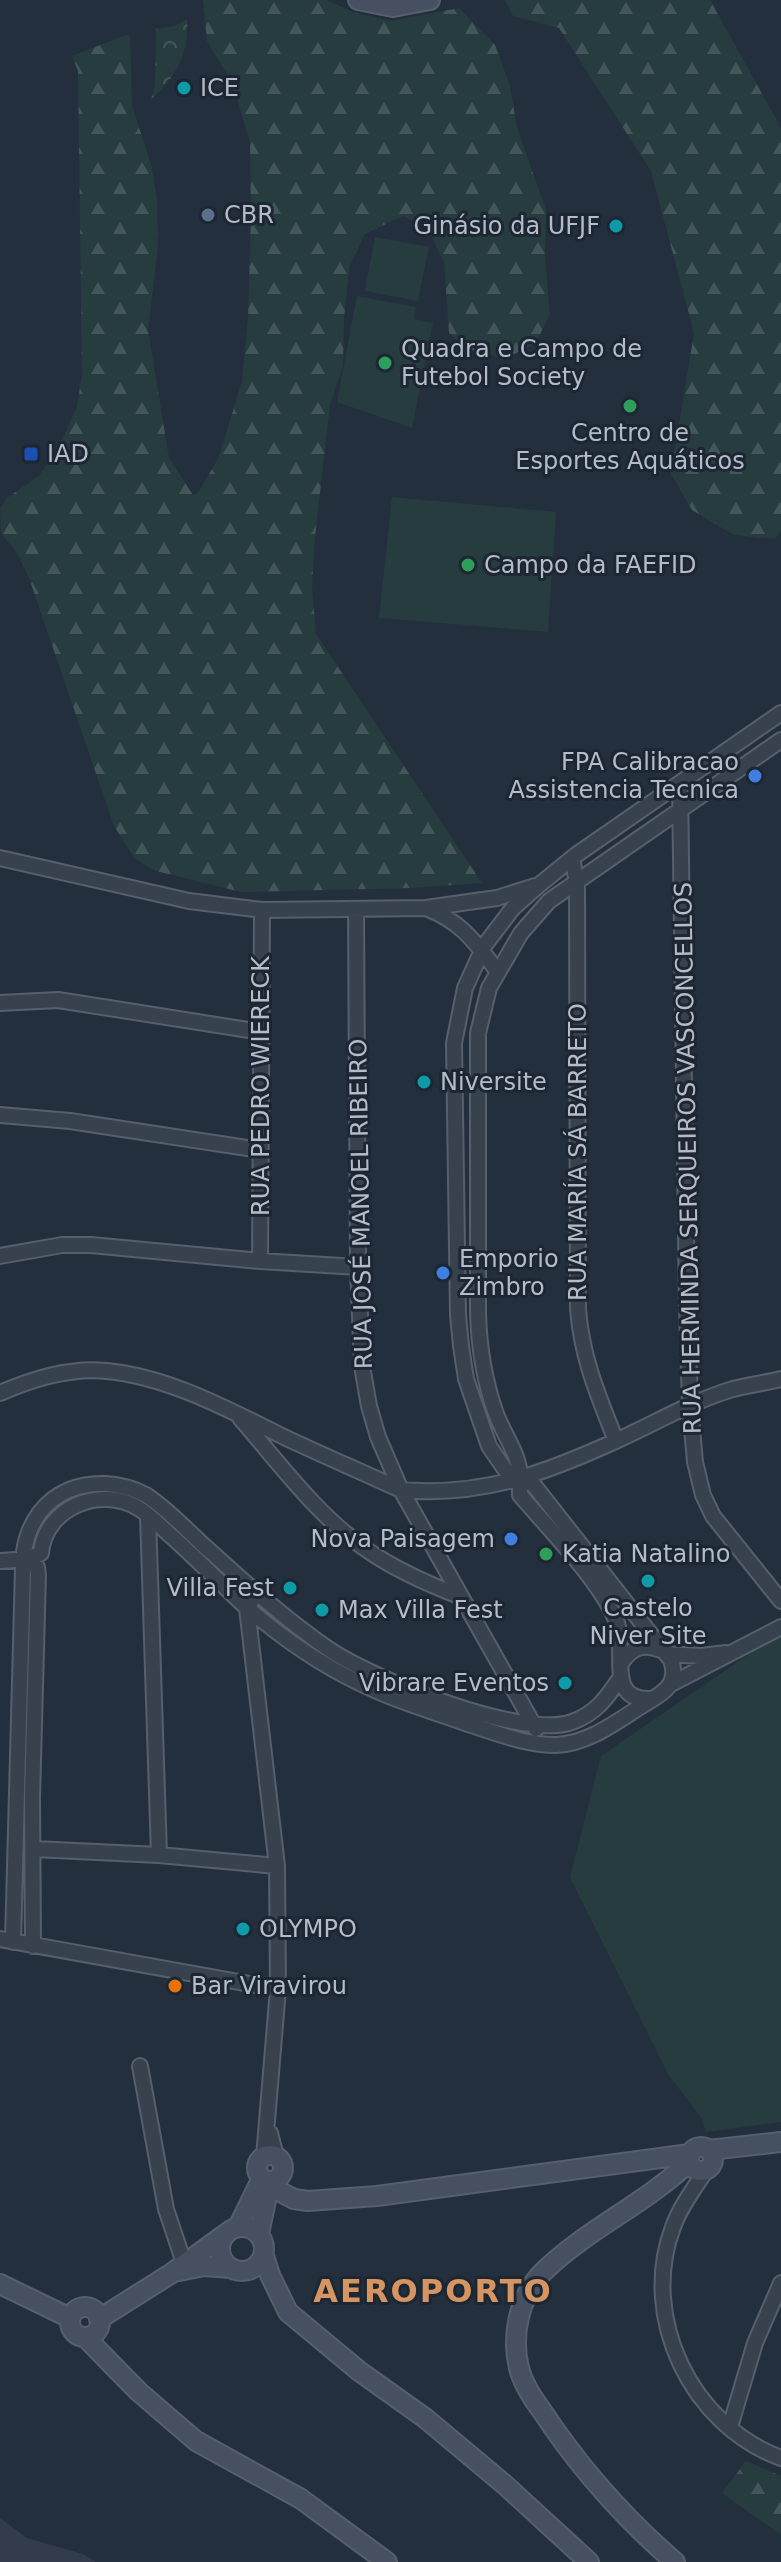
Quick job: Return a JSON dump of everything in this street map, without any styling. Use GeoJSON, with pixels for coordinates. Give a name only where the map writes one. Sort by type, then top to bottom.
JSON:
{"type":"FeatureCollection","features":[{"type":"Feature","properties":{"kind":"main road"},"geometry":{"type":"LineString","coordinates":[[358,0],[393,7],[430,0]]}},
{"type":"Feature","properties":{"kind":"main road"},"geometry":{"type":"LineString","coordinates":[[675,2562],[642,2533],[561,2441],[532,2396],[519,2370],[516,2336],[523,2302],[541,2274],[574,2247],[701,2161],[735,2148],[781,2142]]}},
{"type":"Feature","properties":{"kind":"main road"},"geometry":{"type":"LineString","coordinates":[[270,2157],[257,2167],[267,2182],[294,2199],[308,2201],[701,2161]]}},
{"type":"Feature","properties":{"kind":"main road"},"geometry":{"type":"LineString","coordinates":[[231,2268],[222,2259],[220,2245],[267,2182]]}},
{"type":"Feature","properties":{"kind":"main road"},"geometry":{"type":"LineString","coordinates":[[259,2234],[267,2182]]}},
{"type":"Feature","properties":{"kind":"main road"},"geometry":{"type":"LineString","coordinates":[[99,2319],[180,2269],[232,2230],[250,2228],[259,2234],[264,2244],[270,2275],[288,2312],[359,2371],[425,2418],[504,2484],[589,2562]]}},
{"type":"Feature","properties":{"kind":"main road"},"geometry":{"type":"LineString","coordinates":[[180,2269],[204,2266],[251,2270],[264,2256]]}},
{"type":"Feature","properties":{"kind":"main road"},"geometry":{"type":"LineString","coordinates":[[0,2284],[65,2315],[73,2332],[86,2338],[139,2392],[196,2441],[301,2499],[387,2562]]}},
{"type":"Feature","properties":{"kind":"main road"},"geometry":{"type":"LineString","coordinates":[[65,2315],[85,2307],[94,2310],[99,2319],[98,2329],[86,2338]]}},
{"type":"Feature","properties":{"kind":"street"},"geometry":{"type":"LineString","coordinates":[[33,1946],[32,1798],[38,1575],[37,1567],[24,1552],[37,1514],[44,1506],[72,1489],[112,1482],[127,1485],[159,1504],[258,1593],[377,1692],[500,1719],[552,1726],[588,1716],[600,1706],[620,1678],[621,1640],[617,1622],[533,1484],[508,1474],[489,1446],[466,1379],[458,1315],[454,1043],[463,996],[482,950],[513,908],[572,858],[781,713]]}},
{"type":"Feature","properties":{"kind":"street"},"geometry":{"type":"LineString","coordinates":[[520,1480],[520,1463],[496,1415],[479,1346],[476,1083],[478,1033],[489,988],[521,933],[549,901],[781,740]]}},
{"type":"Feature","properties":{"kind":"street","name":"RUA HERMINDA SERQUEIROS VASCONCELLOS"},"geometry":{"type":"LineString","coordinates":[[680,783],[690,1405],[695,1462],[703,1495],[713,1516],[781,1601]]}},
{"type":"Feature","properties":{"kind":"street"},"geometry":{"type":"LineString","coordinates":[[0,858],[189,901],[262,910],[426,908],[497,898],[539,885]]}},
{"type":"Feature","properties":{"kind":"street","name":"RUA MARÍA SÁ BARRETO"},"geometry":{"type":"LineString","coordinates":[[572,858],[577,883],[578,1309],[581,1343],[588,1369],[616,1441]]}},
{"type":"Feature","properties":{"kind":"street"},"geometry":{"type":"LineString","coordinates":[[426,908],[448,916],[466,931],[498,972]]}},
{"type":"Feature","properties":{"kind":"street","name":"RUA JOSÉ MANOEL RIBEIRO"},"geometry":{"type":"LineString","coordinates":[[356,909],[358,1267],[362,1366],[369,1406],[378,1437],[401,1490],[543,1744]]}},
{"type":"Feature","properties":{"kind":"street","name":"RUA PEDRO WIERECK"},"geometry":{"type":"LineString","coordinates":[[260,1261],[262,910]]}},
{"type":"Feature","properties":{"kind":"street"},"geometry":{"type":"LineString","coordinates":[[0,1003],[30,999],[58,1000],[261,1032]]}},
{"type":"Feature","properties":{"kind":"street"},"geometry":{"type":"LineString","coordinates":[[455,1082],[476,1083]]}},
{"type":"Feature","properties":{"kind":"street"},"geometry":{"type":"LineString","coordinates":[[0,1115],[70,1121],[260,1150]]}},
{"type":"Feature","properties":{"kind":"street"},"geometry":{"type":"LineString","coordinates":[[457,1202],[476,1203]]}},
{"type":"Feature","properties":{"kind":"street"},"geometry":{"type":"LineString","coordinates":[[0,1256],[62,1245],[91,1245],[358,1267]]}},
{"type":"Feature","properties":{"kind":"street"},"geometry":{"type":"LineString","coordinates":[[458,1315],[478,1313]]}},
{"type":"Feature","properties":{"kind":"street"},"geometry":{"type":"LineString","coordinates":[[0,1393],[47,1377],[80,1371],[134,1376],[174,1388],[236,1414],[401,1490],[460,1492],[520,1480],[616,1441],[690,1405],[734,1389],[781,1379]]}},
{"type":"Feature","properties":{"kind":"street"},"geometry":{"type":"LineString","coordinates":[[236,1414],[314,1503],[358,1543],[398,1570],[459,1596]]}},
{"type":"Feature","properties":{"kind":"street"},"geometry":{"type":"LineString","coordinates":[[278,1989],[6,1941],[23,1568],[30,1559],[41,1553],[49,1529],[65,1511],[77,1504],[110,1498],[138,1508],[148,1516],[247,1608],[350,1670]]}},
{"type":"Feature","properties":{"kind":"street"},"geometry":{"type":"LineString","coordinates":[[148,1516],[159,1855]]}},
{"type":"Feature","properties":{"kind":"street"},"geometry":{"type":"LineString","coordinates":[[570,1541],[664,1652],[673,1667],[671,1684]]}},
{"type":"Feature","properties":{"kind":"street"},"geometry":{"type":"LineString","coordinates":[[0,1561],[30,1559]]}},
{"type":"Feature","properties":{"kind":"street"},"geometry":{"type":"LineString","coordinates":[[258,1593],[247,1608],[277,1866],[278,1989],[268,2125],[270,2157]]}},
{"type":"Feature","properties":{"kind":"street"},"geometry":{"type":"LineString","coordinates":[[435,1705],[511,1738],[543,1744],[578,1742],[660,1696],[671,1684],[781,1627]]}},
{"type":"Feature","properties":{"kind":"street"},"geometry":{"type":"LineString","coordinates":[[622,1662],[634,1649],[643,1646],[701,1656],[734,1651]]}},
{"type":"Feature","properties":{"kind":"street"},"geometry":{"type":"LineString","coordinates":[[620,1678],[628,1693],[635,1698],[652,1699]]}},
{"type":"Feature","properties":{"kind":"street"},"geometry":{"type":"LineString","coordinates":[[34,1849],[159,1855],[277,1866]]}},
{"type":"Feature","properties":{"kind":"street"},"geometry":{"type":"LineString","coordinates":[[140,2066],[180,2269]]}},
{"type":"Feature","properties":{"kind":"street"},"geometry":{"type":"LineString","coordinates":[[701,2161],[673,2226],[664,2262],[662,2295],[667,2329],[679,2364],[701,2398],[751,2443],[781,2458]]}},
{"type":"Feature","properties":{"kind":"street"},"geometry":{"type":"LineString","coordinates":[[730,2427],[755,2343],[781,2283]]}},
{"type":"Feature","properties":{"kind":"shaded area"},"geometry":{"type":"Polygon","coordinates":[[[0,2518],[27,2538],[83,2554],[96,2562],[0,2562],[0,2518]]]}},
{"type":"Feature","properties":{"kind":"green space"},"geometry":{"type":"Polygon","coordinates":[[[203,0],[326,0],[355,13],[391,21],[459,8],[495,45],[510,86],[517,128],[546,210],[545,256],[550,314],[536,343],[505,359],[467,349],[449,333],[444,262],[428,228],[403,216],[365,234],[350,265],[343,366],[330,404],[312,587],[316,634],[482,883],[241,892],[156,871],[135,859],[114,826],[29,578],[17,553],[1,533],[0,509],[7,498],[39,476],[58,448],[77,407],[82,373],[78,71],[72,56],[126,35],[130,36],[132,106],[151,164],[157,200],[158,246],[148,330],[169,458],[193,495],[198,493],[219,457],[242,381],[248,319],[250,142],[232,82],[207,41],[203,0]]]}},
{"type":"Feature","properties":{"kind":"green space"},"geometry":{"type":"Polygon","coordinates":[[[505,0],[710,0],[781,128],[781,531],[775,539],[734,535],[692,510],[671,474],[694,333],[651,171],[559,28],[513,16],[505,0]]]}},
{"type":"Feature","properties":{"kind":"green space"},"geometry":{"type":"Polygon","coordinates":[[[187,19],[186,43],[179,64],[167,83],[151,99],[155,86],[156,29],[175,26],[187,19]]]}},
{"type":"Feature","properties":{"kind":"green space"},"geometry":{"type":"Polygon","coordinates":[[[375,237],[429,247],[418,301],[365,291],[375,237]]]}},
{"type":"Feature","properties":{"kind":"green space","name":"Quadra e Campo de Futebol Society"},"geometry":{"type":"Polygon","coordinates":[[[357,296],[416,307],[414,319],[433,323],[412,428],[337,402],[357,296]]]}},
{"type":"Feature","properties":{"kind":"green space","name":"Campo da FAEFID"},"geometry":{"type":"Polygon","coordinates":[[[392,497],[556,512],[548,632],[379,618],[392,497]]]}},
{"type":"Feature","properties":{"kind":"green space"},"geometry":{"type":"Polygon","coordinates":[[[781,1632],[781,2122],[705,2132],[703,2120],[668,2074],[570,1877],[601,1756],[781,1632]]]}},
{"type":"Feature","properties":{"kind":"green space"},"geometry":{"type":"Polygon","coordinates":[[[746,2461],[781,2476],[781,2535],[722,2493],[746,2461]]]}},
{"type":"Feature","properties":{"kind":"place","name":"ICE"},"geometry":{"type":"Point","coordinates":[184,88]}},
{"type":"Feature","properties":{"kind":"place","name":"CBR"},"geometry":{"type":"Point","coordinates":[208,215]}},
{"type":"Feature","properties":{"kind":"place","name":"Ginásio da UFJF"},"geometry":{"type":"Point","coordinates":[616,226]}},
{"type":"Feature","properties":{"kind":"place","name":"Quadra e Campo de Futebol Society"},"geometry":{"type":"Point","coordinates":[385,363]}},
{"type":"Feature","properties":{"kind":"place","name":"Centro de Esportes Aquáticos"},"geometry":{"type":"Point","coordinates":[630,406]}},
{"type":"Feature","properties":{"kind":"place","name":"IAD"},"geometry":{"type":"Point","coordinates":[31,454]}},
{"type":"Feature","properties":{"kind":"place","name":"Campo da FAEFID"},"geometry":{"type":"Point","coordinates":[468,565]}},
{"type":"Feature","properties":{"kind":"place","name":"FPA Calibracao Assistencia Tecnica"},"geometry":{"type":"Point","coordinates":[755,776]}},
{"type":"Feature","properties":{"kind":"place","name":"Niversite"},"geometry":{"type":"Point","coordinates":[424,1082]}},
{"type":"Feature","properties":{"kind":"place","name":"Emporio Zimbro"},"geometry":{"type":"Point","coordinates":[443,1273]}},
{"type":"Feature","properties":{"kind":"place","name":"Nova Paisagem"},"geometry":{"type":"Point","coordinates":[511,1539]}},
{"type":"Feature","properties":{"kind":"place","name":"Katia Natalino"},"geometry":{"type":"Point","coordinates":[546,1554]}},
{"type":"Feature","properties":{"kind":"place","name":"Castelo Niver Site"},"geometry":{"type":"Point","coordinates":[648,1581]}},
{"type":"Feature","properties":{"kind":"place","name":"Villa Fest"},"geometry":{"type":"Point","coordinates":[290,1588]}},
{"type":"Feature","properties":{"kind":"place","name":"Max Villa Fest"},"geometry":{"type":"Point","coordinates":[322,1610]}},
{"type":"Feature","properties":{"kind":"place","name":"Vibrare Eventos"},"geometry":{"type":"Point","coordinates":[565,1683]}},
{"type":"Feature","properties":{"kind":"place","name":"OLYMPO"},"geometry":{"type":"Point","coordinates":[243,1929]}},
{"type":"Feature","properties":{"kind":"place","name":"Bar Viravirou"},"geometry":{"type":"Point","coordinates":[175,1986]}},
{"type":"Feature","properties":{"kind":"district","name":"AEROPORTO"},"geometry":{"type":"Point","coordinates":[433,2291]}}]}
